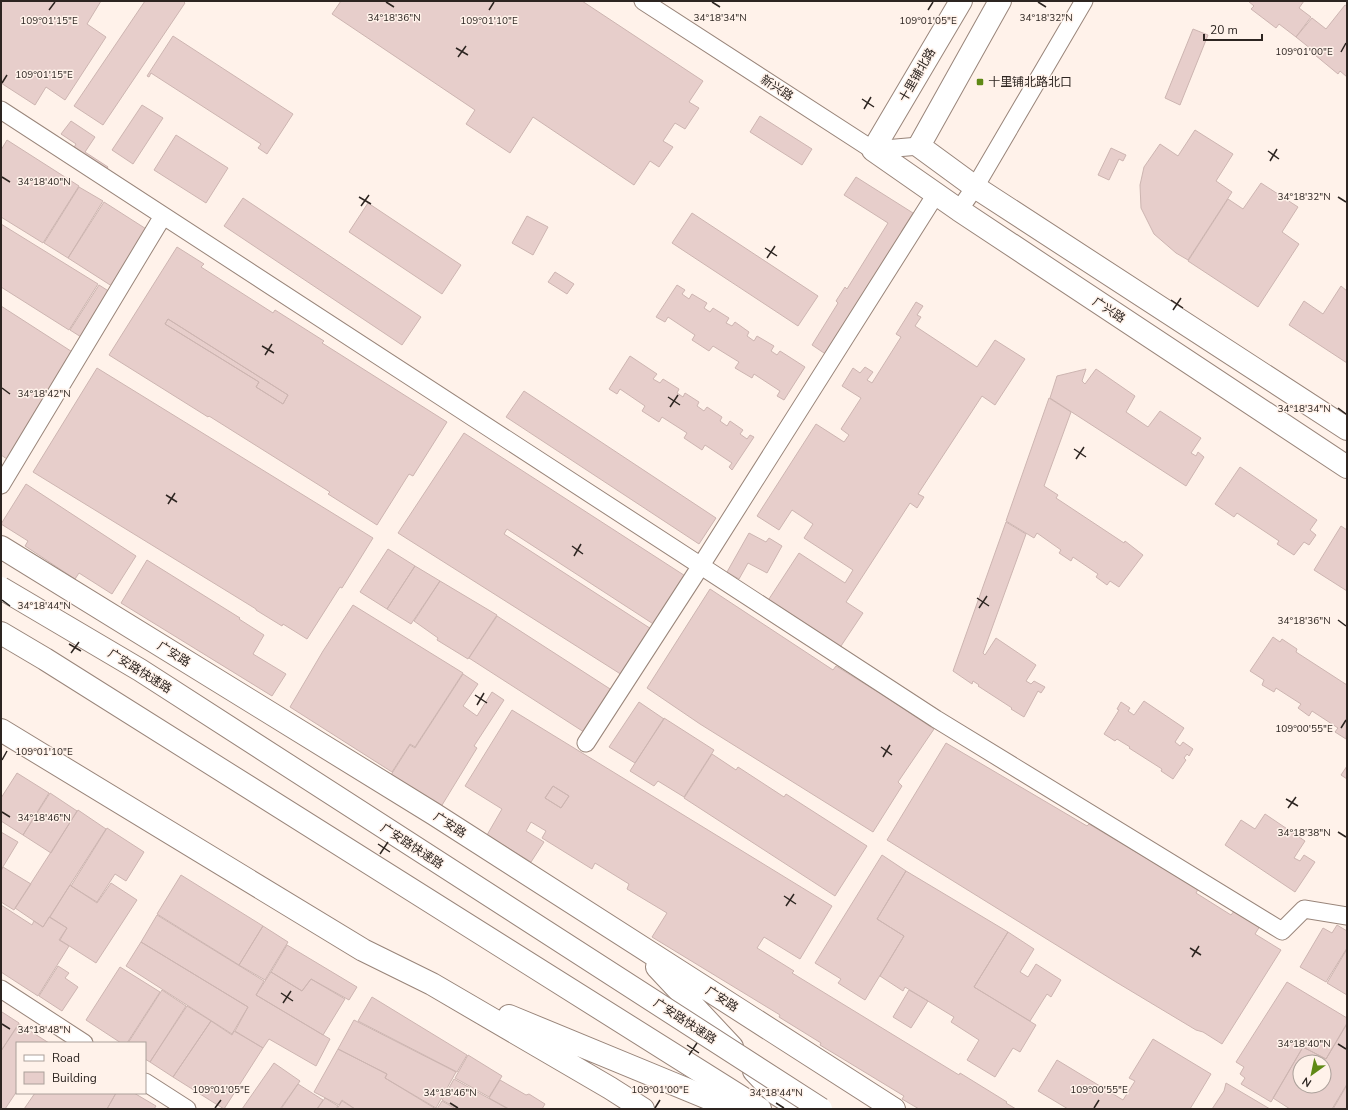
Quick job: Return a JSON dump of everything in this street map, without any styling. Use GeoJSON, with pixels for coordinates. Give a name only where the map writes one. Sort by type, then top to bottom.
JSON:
{"type":"FeatureCollection","features":[{"type":"Feature","properties":{"kind":"main road","name":"十里铺北路"},"geometry":{"type":"LineString","coordinates":[[873,150],[960,1]]}},
{"type":"Feature","properties":{"kind":"main road"},"geometry":{"type":"LineString","coordinates":[[1000,1],[919,146],[975,187],[1347,429]]}},
{"type":"Feature","properties":{"kind":"main road","name":"广兴路"},"geometry":{"type":"LineString","coordinates":[[873,150],[959,210],[1347,467]]}},
{"type":"Feature","properties":{"kind":"main road","name":"广安路"},"geometry":{"type":"LineString","coordinates":[[1,547],[434,814],[894,1109]]}},
{"type":"Feature","properties":{"kind":"main road","name":"广安路快速路"},"geometry":{"type":"LineString","coordinates":[[1,588],[140,670],[821,1109]]}},
{"type":"Feature","properties":{"kind":"main road"},"geometry":{"type":"LineString","coordinates":[[1,633],[45,659],[760,1109]]}},
{"type":"Feature","properties":{"kind":"main road"},"geometry":{"type":"LineString","coordinates":[[1,730],[363,950],[432,984],[715,1101],[728,1109]]}},
{"type":"Feature","properties":{"kind":"main road"},"geometry":{"type":"LineString","coordinates":[[635,943],[775,1093],[801,1109]]}},
{"type":"Feature","properties":{"kind":"main road"},"geometry":{"type":"LineString","coordinates":[[432,984],[610,1088],[643,1109]]}},
{"type":"Feature","properties":{"kind":"street","name":"新兴路"},"geometry":{"type":"LineString","coordinates":[[643,1],[873,150]]}},
{"type":"Feature","properties":{"kind":"street"},"geometry":{"type":"LineString","coordinates":[[959,210],[975,187],[1084,1]]}},
{"type":"Feature","properties":{"kind":"street"},"geometry":{"type":"LineString","coordinates":[[1,110],[700,567],[936,719],[1282,931],[1304,909],[1347,916]]}},
{"type":"Feature","properties":{"kind":"street"},"geometry":{"type":"LineString","coordinates":[[873,150],[919,146]]}},
{"type":"Feature","properties":{"kind":"street"},"geometry":{"type":"LineString","coordinates":[[586,743],[700,567],[936,194]]}},
{"type":"Feature","properties":{"kind":"street"},"geometry":{"type":"LineString","coordinates":[[1,485],[162,216]]}},
{"type":"Feature","properties":{"kind":"street"},"geometry":{"type":"LineString","coordinates":[[1,989],[82,1042]]}},
{"type":"Feature","properties":{"kind":"street"},"geometry":{"type":"LineString","coordinates":[[146,1083],[187,1109]]}},
{"type":"Feature","properties":{"kind":"building"},"geometry":{"type":"Polygon","coordinates":[[[1,1],[101,1],[87,24],[106,37],[65,100],[46,87],[35,105],[1,83],[1,1]]]}},
{"type":"Feature","properties":{"kind":"building"},"geometry":{"type":"Polygon","coordinates":[[[145,1],[183,1],[185,3],[103,125],[74,106],[145,1]]]}},
{"type":"Feature","properties":{"kind":"building"},"geometry":{"type":"Polygon","coordinates":[[[341,1],[582,1],[703,81],[689,102],[699,108],[685,129],[675,123],[663,141],[673,147],[659,167],[650,161],[634,185],[533,117],[510,153],[466,124],[475,110],[332,14],[341,1]]]}},
{"type":"Feature","properties":{"kind":"building"},"geometry":{"type":"Polygon","coordinates":[[[1248,1],[1304,1],[1299,8],[1311,17],[1296,37],[1279,24],[1276,28],[1251,9],[1254,6],[1248,1]]]}},
{"type":"Feature","properties":{"kind":"building"},"geometry":{"type":"Polygon","coordinates":[[[1345,5],[1347,6],[1347,77],[1340,71],[1338,74],[1315,55],[1316,53],[1296,37],[1312,18],[1326,29],[1345,5]]]}},
{"type":"Feature","properties":{"kind":"building"},"geometry":{"type":"Polygon","coordinates":[[[1193,29],[1208,35],[1180,105],[1165,98],[1193,29]]]}},
{"type":"Feature","properties":{"kind":"building"},"geometry":{"type":"Polygon","coordinates":[[[173,36],[293,114],[267,154],[258,148],[261,144],[151,73],[149,77],[147,76],[173,36]]]}},
{"type":"Feature","properties":{"kind":"building"},"geometry":{"type":"Polygon","coordinates":[[[142,105],[163,118],[133,164],[112,150],[142,105]]]}},
{"type":"Feature","properties":{"kind":"building"},"geometry":{"type":"Polygon","coordinates":[[[760,116],[812,149],[802,165],[750,132],[760,116]]]}},
{"type":"Feature","properties":{"kind":"building"},"geometry":{"type":"Polygon","coordinates":[[[71,121],[95,137],[85,152],[108,167],[104,173],[71,153],[76,144],[61,134],[71,121]]]}},
{"type":"Feature","properties":{"kind":"building"},"geometry":{"type":"Polygon","coordinates":[[[1195,130],[1233,154],[1216,181],[1232,192],[1188,260],[1176,253],[1154,234],[1141,208],[1140,185],[1144,167],[1160,144],[1178,156],[1195,130]]]}},
{"type":"Feature","properties":{"kind":"building"},"geometry":{"type":"Polygon","coordinates":[[[176,135],[228,168],[206,203],[154,170],[176,135]]]}},
{"type":"Feature","properties":{"kind":"building"},"geometry":{"type":"Polygon","coordinates":[[[7,140],[79,186],[43,243],[1,217],[1,150],[7,140]]]}},
{"type":"Feature","properties":{"kind":"building"},"geometry":{"type":"Polygon","coordinates":[[[1111,148],[1126,155],[1123,161],[1119,159],[1109,180],[1098,175],[1111,148]]]}},
{"type":"Feature","properties":{"kind":"building"},"geometry":{"type":"Polygon","coordinates":[[[856,177],[913,213],[901,232],[903,233],[827,355],[812,345],[838,303],[836,301],[845,287],[847,289],[888,223],[844,195],[856,177]]]}},
{"type":"Feature","properties":{"kind":"building"},"geometry":{"type":"Polygon","coordinates":[[[1261,183],[1298,207],[1282,232],[1299,244],[1258,307],[1188,261],[1228,199],[1243,209],[1261,183]]]}},
{"type":"Feature","properties":{"kind":"building"},"geometry":{"type":"Polygon","coordinates":[[[79,187],[103,201],[68,258],[44,243],[79,187]]]}},
{"type":"Feature","properties":{"kind":"building"},"geometry":{"type":"Polygon","coordinates":[[[243,198],[421,317],[402,345],[224,226],[243,198]]]}},
{"type":"Feature","properties":{"kind":"building"},"geometry":{"type":"Polygon","coordinates":[[[104,202],[154,234],[118,290],[68,258],[104,202]]]}},
{"type":"Feature","properties":{"kind":"building"},"geometry":{"type":"Polygon","coordinates":[[[368,203],[461,265],[442,294],[349,232],[368,203]]]}},
{"type":"Feature","properties":{"kind":"building"},"geometry":{"type":"Polygon","coordinates":[[[692,213],[818,296],[798,326],[672,243],[692,213]]]}},
{"type":"Feature","properties":{"kind":"building"},"geometry":{"type":"Polygon","coordinates":[[[527,216],[548,227],[533,255],[512,243],[527,216]]]}},
{"type":"Feature","properties":{"kind":"building"},"geometry":{"type":"Polygon","coordinates":[[[1,224],[98,284],[69,330],[1,287],[1,224]]]}},
{"type":"Feature","properties":{"kind":"building"},"geometry":{"type":"Polygon","coordinates":[[[177,247],[204,264],[201,267],[273,313],[275,310],[324,341],[322,343],[447,422],[413,476],[409,474],[377,525],[328,494],[330,492],[109,355],[177,247]],[[168,319],[165,324],[259,382],[256,387],[283,404],[288,395],[168,319]]]}},
{"type":"Feature","properties":{"kind":"building"},"geometry":{"type":"Polygon","coordinates":[[[555,272],[574,284],[567,294],[548,282],[555,272]]]}},
{"type":"Feature","properties":{"kind":"building"},"geometry":{"type":"Polygon","coordinates":[[[99,285],[118,297],[89,342],[70,330],[99,285]]]}},
{"type":"Feature","properties":{"kind":"building"},"geometry":{"type":"Polygon","coordinates":[[[677,285],[685,290],[682,294],[689,299],[692,294],[707,303],[704,308],[710,312],[713,308],[729,318],[726,323],[732,326],[735,322],[749,332],[747,336],[754,341],[757,336],[774,346],[771,351],[777,355],[780,351],[805,367],[784,400],[777,396],[780,391],[754,374],[752,378],[735,368],[739,362],[713,346],[709,351],[692,340],[695,335],[668,317],[665,322],[656,317],[677,285]]]}},
{"type":"Feature","properties":{"kind":"building"},"geometry":{"type":"Polygon","coordinates":[[[1341,286],[1347,291],[1347,363],[1289,325],[1304,301],[1323,314],[1341,286]]]}},
{"type":"Feature","properties":{"kind":"building"},"geometry":{"type":"Polygon","coordinates":[[[916,302],[923,306],[917,315],[921,317],[915,326],[977,367],[995,340],[1025,359],[995,405],[982,396],[918,494],[924,497],[917,508],[910,503],[846,602],[863,613],[839,649],[767,602],[799,553],[845,583],[853,570],[804,538],[813,524],[792,510],[779,530],[757,516],[816,424],[844,442],[849,435],[841,429],[861,398],[842,386],[853,368],[860,373],[865,367],[873,372],[867,380],[872,383],[901,337],[896,334],[916,302]]]}},
{"type":"Feature","properties":{"kind":"building"},"geometry":{"type":"Polygon","coordinates":[[[1,306],[77,355],[10,461],[1,455],[1,306]]]}},
{"type":"Feature","properties":{"kind":"building"},"geometry":{"type":"Polygon","coordinates":[[[168,319],[288,395],[283,404],[256,387],[259,382],[165,324],[168,319]]]}},
{"type":"Feature","properties":{"kind":"building"},"geometry":{"type":"Polygon","coordinates":[[[630,356],[657,374],[653,379],[660,383],[663,379],[679,389],[677,393],[683,397],[685,393],[699,402],[697,406],[704,411],[707,407],[722,417],[720,421],[727,426],[730,421],[743,430],[740,434],[747,439],[750,435],[754,437],[732,470],[729,467],[732,463],[705,445],[702,450],[684,438],[687,433],[662,417],[659,422],[642,411],[645,406],[620,389],[617,394],[609,389],[630,356]]]}},
{"type":"Feature","properties":{"kind":"building"},"geometry":{"type":"Polygon","coordinates":[[[97,368],[373,538],[342,588],[340,587],[307,639],[283,624],[282,626],[33,472],[97,368]]]}},
{"type":"Feature","properties":{"kind":"building"},"geometry":{"type":"Polygon","coordinates":[[[1086,369],[1082,381],[1085,384],[1096,369],[1135,396],[1126,412],[1148,427],[1160,411],[1201,438],[1191,453],[1196,456],[1198,452],[1204,457],[1186,486],[1050,398],[1057,376],[1086,369]]]}},
{"type":"Feature","properties":{"kind":"building"},"geometry":{"type":"Polygon","coordinates":[[[524,391],[716,518],[699,544],[506,417],[524,391]]]}},
{"type":"Feature","properties":{"kind":"building"},"geometry":{"type":"Polygon","coordinates":[[[1049,398],[1071,412],[1044,486],[1058,495],[1056,498],[1124,543],[1125,541],[1143,555],[1119,587],[1110,581],[1107,585],[1096,577],[1098,574],[1073,557],[1071,561],[1059,553],[1061,550],[1037,533],[1034,538],[1006,521],[1049,398]]]}},
{"type":"Feature","properties":{"kind":"building"},"geometry":{"type":"Polygon","coordinates":[[[464,433],[693,581],[661,629],[507,529],[504,534],[659,634],[630,680],[398,533],[464,433]]]}},
{"type":"Feature","properties":{"kind":"building"},"geometry":{"type":"Polygon","coordinates":[[[1240,467],[1317,520],[1310,530],[1316,535],[1309,545],[1304,542],[1294,555],[1277,544],[1279,541],[1237,513],[1234,517],[1215,504],[1240,467]]]}},
{"type":"Feature","properties":{"kind":"building"},"geometry":{"type":"Polygon","coordinates":[[[26,484],[136,556],[112,594],[79,573],[75,579],[25,546],[28,541],[1,524],[26,484]]]}},
{"type":"Feature","properties":{"kind":"building"},"geometry":{"type":"Polygon","coordinates":[[[1006,522],[1026,534],[983,653],[985,655],[996,638],[1036,665],[1026,681],[1031,684],[1034,681],[1045,687],[1041,693],[1038,691],[1024,717],[978,686],[979,685],[973,681],[972,684],[953,671],[1006,522]]]}},
{"type":"Feature","properties":{"kind":"building"},"geometry":{"type":"Polygon","coordinates":[[[1341,526],[1347,530],[1347,591],[1314,570],[1341,526]]]}},
{"type":"Feature","properties":{"kind":"building"},"geometry":{"type":"Polygon","coordinates":[[[749,533],[766,542],[769,538],[782,546],[767,573],[748,563],[739,579],[727,572],[749,533]]]}},
{"type":"Feature","properties":{"kind":"building"},"geometry":{"type":"Polygon","coordinates":[[[388,549],[415,566],[387,609],[360,592],[388,549]]]}},
{"type":"Feature","properties":{"kind":"building"},"geometry":{"type":"Polygon","coordinates":[[[147,560],[240,618],[239,619],[264,635],[253,654],[286,674],[272,696],[121,603],[147,560]]]}},
{"type":"Feature","properties":{"kind":"building"},"geometry":{"type":"Polygon","coordinates":[[[415,566],[440,581],[411,624],[387,609],[415,566]]]}},
{"type":"Feature","properties":{"kind":"building"},"geometry":{"type":"Polygon","coordinates":[[[440,581],[497,615],[468,659],[437,640],[438,638],[414,621],[440,581]]]}},
{"type":"Feature","properties":{"kind":"building"},"geometry":{"type":"Polygon","coordinates":[[[710,589],[833,670],[836,666],[934,729],[898,782],[902,786],[873,832],[700,724],[647,688],[710,589]]]}},
{"type":"Feature","properties":{"kind":"building"},"geometry":{"type":"Polygon","coordinates":[[[353,605],[463,673],[415,747],[410,744],[392,772],[290,707],[323,651],[353,605]]]}},
{"type":"Feature","properties":{"kind":"building"},"geometry":{"type":"Polygon","coordinates":[[[497,616],[621,696],[587,734],[469,658],[497,616]]]}},
{"type":"Feature","properties":{"kind":"building"},"geometry":{"type":"Polygon","coordinates":[[[1273,637],[1280,642],[1282,639],[1297,649],[1296,652],[1347,685],[1346,739],[1335,732],[1338,728],[1312,711],[1309,716],[1298,708],[1301,704],[1276,688],[1274,692],[1262,685],[1264,680],[1250,671],[1273,637]]]}},
{"type":"Feature","properties":{"kind":"building"},"geometry":{"type":"Polygon","coordinates":[[[463,674],[478,684],[463,706],[477,716],[492,692],[504,700],[474,746],[477,748],[439,810],[389,778],[410,745],[415,748],[463,674]]]}},
{"type":"Feature","properties":{"kind":"building"},"geometry":{"type":"Polygon","coordinates":[[[1144,701],[1184,728],[1175,742],[1180,746],[1183,742],[1193,749],[1189,756],[1187,754],[1184,758],[1186,760],[1173,779],[1161,771],[1162,769],[1129,748],[1130,747],[1117,739],[1115,741],[1104,734],[1119,710],[1117,709],[1121,702],[1130,708],[1128,711],[1134,715],[1144,701]]]}},
{"type":"Feature","properties":{"kind":"building"},"geometry":{"type":"Polygon","coordinates":[[[639,702],[664,719],[635,763],[609,747],[639,702]]]}},
{"type":"Feature","properties":{"kind":"building"},"geometry":{"type":"Polygon","coordinates":[[[512,710],[832,906],[800,959],[764,937],[757,948],[794,971],[792,973],[959,1075],[960,1073],[1016,1109],[919,1109],[902,1099],[904,1096],[820,1045],[821,1043],[779,1017],[780,1015],[652,937],[667,913],[627,889],[629,884],[595,863],[592,869],[542,838],[546,831],[531,822],[526,831],[544,842],[531,862],[487,835],[502,809],[465,786],[512,710]],[[553,786],[545,798],[561,808],[569,796],[553,786]]]}},
{"type":"Feature","properties":{"kind":"building"},"geometry":{"type":"Polygon","coordinates":[[[664,718],[714,750],[684,797],[658,781],[654,786],[630,771],[664,718]]]}},
{"type":"Feature","properties":{"kind":"building"},"geometry":{"type":"Polygon","coordinates":[[[946,743],[1087,826],[1089,824],[1198,889],[1196,893],[1231,915],[1235,910],[1260,926],[1255,934],[1281,950],[1222,1044],[1116,982],[887,840],[946,743]]]}},
{"type":"Feature","properties":{"kind":"building"},"geometry":{"type":"Polygon","coordinates":[[[712,754],[736,770],[738,767],[784,797],[786,794],[867,846],[835,896],[684,798],[712,754]]]}},
{"type":"Feature","properties":{"kind":"building"},"geometry":{"type":"Polygon","coordinates":[[[1347,766],[1347,779],[1341,775],[1347,766]]]}},
{"type":"Feature","properties":{"kind":"building"},"geometry":{"type":"Polygon","coordinates":[[[17,773],[49,793],[23,835],[1,821],[1,798],[17,773]]]}},
{"type":"Feature","properties":{"kind":"building"},"geometry":{"type":"Polygon","coordinates":[[[553,786],[569,796],[561,808],[545,798],[553,786]]]}},
{"type":"Feature","properties":{"kind":"building"},"geometry":{"type":"Polygon","coordinates":[[[50,793],[77,811],[51,853],[23,835],[50,793]]]}},
{"type":"Feature","properties":{"kind":"building"},"geometry":{"type":"Polygon","coordinates":[[[78,810],[106,829],[43,927],[15,908],[78,810]]]}},
{"type":"Feature","properties":{"kind":"building"},"geometry":{"type":"Polygon","coordinates":[[[1265,814],[1305,841],[1294,858],[1300,861],[1304,855],[1315,862],[1295,892],[1225,845],[1241,820],[1255,829],[1265,814]]]}},
{"type":"Feature","properties":{"kind":"building"},"geometry":{"type":"Polygon","coordinates":[[[107,828],[144,852],[126,881],[115,874],[97,902],[71,886],[107,828]]]}},
{"type":"Feature","properties":{"kind":"building"},"geometry":{"type":"Polygon","coordinates":[[[1,832],[18,842],[1,870],[1,832]]]}},
{"type":"Feature","properties":{"kind":"building"},"geometry":{"type":"Polygon","coordinates":[[[882,855],[906,871],[877,919],[904,936],[865,1000],[838,983],[841,979],[815,963],[882,855]]]}},
{"type":"Feature","properties":{"kind":"building"},"geometry":{"type":"Polygon","coordinates":[[[3,867],[31,884],[14,910],[1,902],[1,871],[3,867]]]}},
{"type":"Feature","properties":{"kind":"building"},"geometry":{"type":"Polygon","coordinates":[[[906,871],[1008,932],[974,987],[1036,1025],[1020,1052],[1013,1048],[995,1077],[967,1060],[979,1040],[951,1022],[954,1017],[905,987],[903,991],[880,976],[904,936],[877,919],[906,871]]]}},
{"type":"Feature","properties":{"kind":"building"},"geometry":{"type":"Polygon","coordinates":[[[181,875],[263,926],[239,965],[157,914],[181,875]]]}},
{"type":"Feature","properties":{"kind":"building"},"geometry":{"type":"Polygon","coordinates":[[[111,883],[137,900],[96,963],[60,940],[67,928],[50,917],[70,885],[97,903],[111,883]]]}},
{"type":"Feature","properties":{"kind":"building"},"geometry":{"type":"Polygon","coordinates":[[[1,905],[32,925],[34,921],[43,927],[49,917],[67,928],[59,940],[69,946],[38,996],[1,972],[1,905]]]}},
{"type":"Feature","properties":{"kind":"building"},"geometry":{"type":"Polygon","coordinates":[[[157,915],[264,981],[256,995],[330,1039],[316,1066],[269,1039],[263,1048],[235,1031],[248,1007],[141,942],[157,915]]]}},
{"type":"Feature","properties":{"kind":"building"},"geometry":{"type":"Polygon","coordinates":[[[1337,925],[1347,931],[1347,948],[1326,982],[1300,967],[1323,928],[1332,933],[1337,925]]]}},
{"type":"Feature","properties":{"kind":"building"},"geometry":{"type":"Polygon","coordinates":[[[263,926],[288,942],[265,980],[239,965],[263,926]]]}},
{"type":"Feature","properties":{"kind":"building"},"geometry":{"type":"Polygon","coordinates":[[[1008,932],[1034,949],[1020,972],[1028,977],[1036,964],[1061,980],[1051,997],[1047,994],[1030,1021],[974,987],[1008,932]]]}},
{"type":"Feature","properties":{"kind":"building"},"geometry":{"type":"Polygon","coordinates":[[[141,942],[248,1007],[232,1034],[126,966],[141,942]]]}},
{"type":"Feature","properties":{"kind":"building"},"geometry":{"type":"Polygon","coordinates":[[[287,945],[357,987],[349,1000],[311,979],[302,991],[271,972],[287,945]]]}},
{"type":"Feature","properties":{"kind":"building"},"geometry":{"type":"Polygon","coordinates":[[[1347,949],[1347,995],[1327,983],[1347,949]]]}},
{"type":"Feature","properties":{"kind":"building"},"geometry":{"type":"Polygon","coordinates":[[[58,966],[69,973],[65,978],[78,987],[62,1011],[39,996],[58,966]]]}},
{"type":"Feature","properties":{"kind":"building"},"geometry":{"type":"Polygon","coordinates":[[[120,967],[160,992],[128,1042],[119,1042],[86,1020],[120,967]]]}},
{"type":"Feature","properties":{"kind":"building"},"geometry":{"type":"Polygon","coordinates":[[[271,972],[302,991],[311,979],[345,999],[323,1035],[256,995],[271,972]]]}},
{"type":"Feature","properties":{"kind":"building"},"geometry":{"type":"Polygon","coordinates":[[[1287,982],[1347,1018],[1347,1023],[1329,1054],[1316,1054],[1303,1047],[1299,1054],[1292,1054],[1292,1066],[1271,1102],[1241,1084],[1245,1078],[1240,1074],[1244,1067],[1236,1062],[1287,982]]]}},
{"type":"Feature","properties":{"kind":"building"},"geometry":{"type":"Polygon","coordinates":[[[162,990],[186,1006],[150,1062],[146,1060],[146,1042],[129,1042],[162,990]]]}},
{"type":"Feature","properties":{"kind":"building"},"geometry":{"type":"Polygon","coordinates":[[[909,990],[928,1001],[911,1028],[893,1017],[909,990]]]}},
{"type":"Feature","properties":{"kind":"building"},"geometry":{"type":"Polygon","coordinates":[[[372,997],[467,1055],[457,1072],[358,1021],[372,997]]]}},
{"type":"Feature","properties":{"kind":"building"},"geometry":{"type":"Polygon","coordinates":[[[187,1006],[211,1021],[173,1077],[150,1062],[187,1006]]]}},
{"type":"Feature","properties":{"kind":"building"},"geometry":{"type":"Polygon","coordinates":[[[2,1012],[19,1023],[1,1051],[1,1013],[2,1012]]]}},
{"type":"Feature","properties":{"kind":"building"},"geometry":{"type":"Polygon","coordinates":[[[354,1020],[456,1072],[436,1108],[385,1078],[387,1074],[338,1049],[354,1020]]]}},
{"type":"Feature","properties":{"kind":"building"},"geometry":{"type":"Polygon","coordinates":[[[211,1021],[232,1035],[234,1031],[263,1048],[224,1109],[173,1077],[211,1021]]]}},
{"type":"Feature","properties":{"kind":"building"},"geometry":{"type":"Polygon","coordinates":[[[19,1024],[47,1042],[16,1042],[16,1092],[5,1109],[1,1109],[1,1051],[19,1024]]]}},
{"type":"Feature","properties":{"kind":"building"},"geometry":{"type":"Polygon","coordinates":[[[1347,1024],[1347,1084],[1332,1109],[1290,1109],[1273,1098],[1292,1066],[1292,1094],[1332,1094],[1332,1054],[1329,1054],[1347,1024]]]}},
{"type":"Feature","properties":{"kind":"building"},"geometry":{"type":"Polygon","coordinates":[[[1153,1039],[1211,1074],[1190,1109],[1068,1109],[1038,1091],[1057,1060],[1123,1100],[1135,1081],[1129,1078],[1153,1039]]]}},
{"type":"Feature","properties":{"kind":"building"},"geometry":{"type":"Polygon","coordinates":[[[1303,1047],[1316,1054],[1299,1054],[1303,1047]]]}},
{"type":"Feature","properties":{"kind":"building"},"geometry":{"type":"Polygon","coordinates":[[[338,1049],[387,1074],[385,1078],[436,1109],[355,1109],[342,1100],[339,1105],[314,1092],[338,1049]]]}},
{"type":"Feature","properties":{"kind":"building"},"geometry":{"type":"Polygon","coordinates":[[[468,1055],[502,1076],[489,1097],[455,1078],[468,1055]]]}},
{"type":"Feature","properties":{"kind":"building"},"geometry":{"type":"Polygon","coordinates":[[[274,1063],[300,1081],[280,1109],[242,1109],[274,1063]]]}},
{"type":"Feature","properties":{"kind":"building"},"geometry":{"type":"Polygon","coordinates":[[[454,1079],[508,1109],[458,1109],[442,1100],[454,1079]]]}},
{"type":"Feature","properties":{"kind":"building"},"geometry":{"type":"Polygon","coordinates":[[[500,1080],[526,1095],[529,1094],[545,1104],[542,1109],[509,1109],[489,1098],[500,1080]]]}},
{"type":"Feature","properties":{"kind":"building"},"geometry":{"type":"Polygon","coordinates":[[[1226,1083],[1270,1109],[1212,1109],[1224,1091],[1226,1083]]]}},
{"type":"Feature","properties":{"kind":"building"},"geometry":{"type":"Polygon","coordinates":[[[298,1084],[323,1100],[317,1109],[281,1109],[298,1084]]]}},
{"type":"Feature","properties":{"kind":"building"},"geometry":{"type":"Polygon","coordinates":[[[1347,1085],[1347,1109],[1333,1109],[1347,1085]]]}},
{"type":"Feature","properties":{"kind":"building"},"geometry":{"type":"Polygon","coordinates":[[[34,1094],[115,1094],[107,1109],[24,1109],[34,1094]]]}},
{"type":"Feature","properties":{"kind":"building"},"geometry":{"type":"Polygon","coordinates":[[[115,1094],[136,1094],[156,1106],[154,1109],[107,1109],[115,1094]]]}},
{"type":"Feature","properties":{"kind":"building"},"geometry":{"type":"Polygon","coordinates":[[[325,1098],[338,1106],[336,1109],[317,1109],[325,1098]]]}},
{"type":"Feature","properties":{"kind":"building"},"geometry":{"type":"Polygon","coordinates":[[[342,1101],[355,1109],[337,1109],[342,1101]]]}},
{"type":"Feature","properties":{"kind":"building"},"geometry":{"type":"Polygon","coordinates":[[[442,1101],[456,1109],[437,1109],[442,1101]]]}},
{"type":"Feature","properties":{"kind":"place","name":"十里铺北路北口"},"geometry":{"type":"Point","coordinates":[980,82]}}]}
